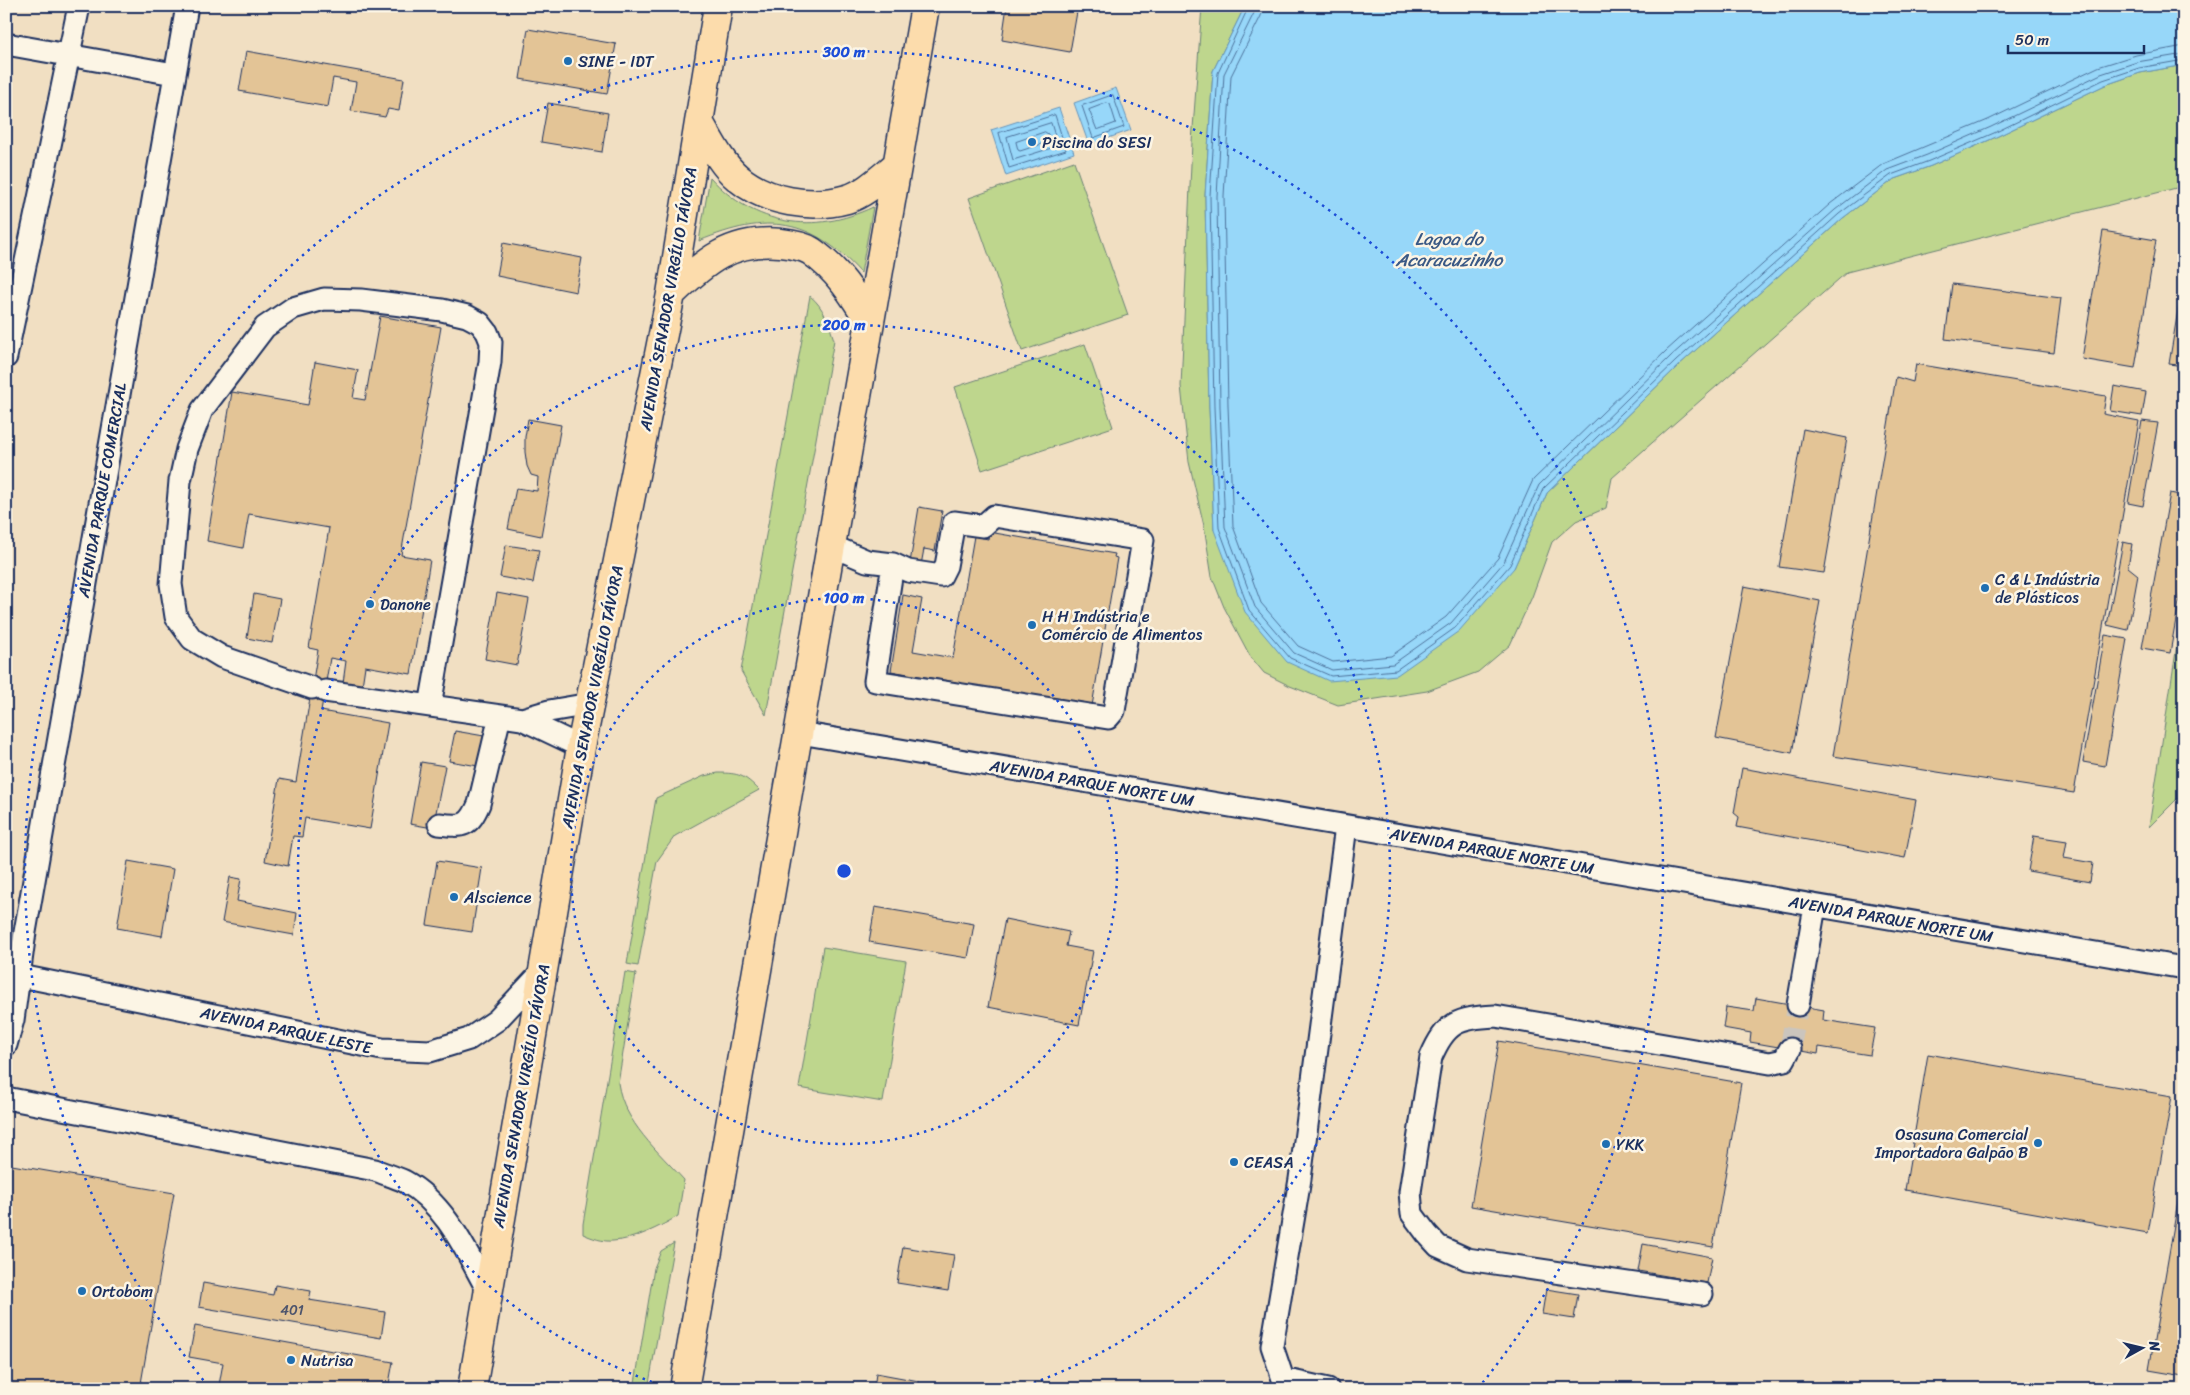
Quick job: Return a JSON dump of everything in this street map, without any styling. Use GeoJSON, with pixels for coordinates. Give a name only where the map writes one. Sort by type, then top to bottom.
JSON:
{"type":"FeatureCollection","features":[{"type":"Feature","properties":{"kind":"main road","name":"AVENIDA SENADOR VIRGÍLIO TÁVORA"},"geometry":{"type":"LineString","coordinates":[[472,1389],[487,1289],[581,747],[671,294],[718,6]]}},
{"type":"Feature","properties":{"kind":"main road"},"geometry":{"type":"LineString","coordinates":[[684,1389],[926,6]]}},
{"type":"Feature","properties":{"kind":"main road"},"geometry":{"type":"LineString","coordinates":[[699,122],[714,148],[738,178],[772,197],[788,201],[814,203],[848,199],[898,165]]}},
{"type":"Feature","properties":{"kind":"main road"},"geometry":{"type":"LineString","coordinates":[[671,294],[695,270],[720,253],[744,244],[772,242],[787,244],[808,250],[828,265],[852,293],[870,322]]}},
{"type":"Feature","properties":{"kind":"street"},"geometry":{"type":"LineString","coordinates":[[7,351],[79,6]]}},
{"type":"Feature","properties":{"kind":"street","name":"AVENIDA PARQUE COMERCIAL"},"geometry":{"type":"LineString","coordinates":[[6,1045],[14,1020],[13,974],[187,6]]}},
{"type":"Feature","properties":{"kind":"street"},"geometry":{"type":"LineString","coordinates":[[6,44],[174,74]]}},
{"type":"Feature","properties":{"kind":"street"},"geometry":{"type":"LineString","coordinates":[[430,706],[490,362],[490,342],[487,332],[480,323],[467,316],[442,310],[360,300],[324,299],[293,308],[265,328],[202,410],[187,449],[180,481],[171,584],[176,617],[192,639],[222,657],[318,689],[430,706],[522,719],[581,747]]}},
{"type":"Feature","properties":{"kind":"street"},"geometry":{"type":"LineString","coordinates":[[832,546],[867,561],[893,564],[908,570],[941,576],[946,566],[954,522],[983,526],[994,516],[1143,540],[1114,711],[1108,718],[875,681],[893,564]]}},
{"type":"Feature","properties":{"kind":"street"},"geometry":{"type":"LineString","coordinates":[[522,719],[549,711],[590,704]]}},
{"type":"Feature","properties":{"kind":"street"},"geometry":{"type":"LineString","coordinates":[[439,824],[462,826],[468,823],[473,816],[485,782],[500,716]]}},
{"type":"Feature","properties":{"kind":"street","name":"AVENIDA PARQUE NORTE UM"},"geometry":{"type":"LineString","coordinates":[[800,733],[2184,968]]}},
{"type":"Feature","properties":{"kind":"street"},"geometry":{"type":"LineString","coordinates":[[1328,1389],[1283,1379],[1272,1346],[1300,1179],[1346,826]]}},
{"type":"Feature","properties":{"kind":"street"},"geometry":{"type":"LineString","coordinates":[[1798,1005],[1815,906]]}},
{"type":"Feature","properties":{"kind":"street","name":"AVENIDA PARQUE LESTE"},"geometry":{"type":"LineString","coordinates":[[13,974],[382,1050],[430,1051],[469,1039],[497,1020],[542,972]]}},
{"type":"Feature","properties":{"kind":"street"},"geometry":{"type":"LineString","coordinates":[[1702,1294],[1467,1259],[1438,1246],[1412,1214],[1410,1192],[1432,1056],[1440,1036],[1452,1025],[1469,1017],[1495,1016],[1770,1063],[1784,1060],[1790,1049]]}},
{"type":"Feature","properties":{"kind":"street"},"geometry":{"type":"LineString","coordinates":[[6,1098],[375,1170],[405,1182],[433,1204],[458,1236],[487,1289]]}},
{"type":"Feature","properties":{"kind":"shaded area"},"geometry":{"type":"Polygon","coordinates":[[[6,6],[2184,6],[2184,1389],[6,1389],[6,6]]]}},
{"type":"Feature","properties":{"kind":"green space"},"geometry":{"type":"Polygon","coordinates":[[[1202,6],[1245,6],[1213,71],[1205,196],[1209,407],[1214,530],[1514,568],[1547,493],[1679,365],[1843,218],[1894,179],[1931,166],[2105,85],[2140,73],[2184,65],[2184,186],[1847,272],[1612,478],[1606,508],[1576,521],[1552,542],[1532,597],[1510,645],[1478,672],[1427,691],[1338,705],[1290,686],[1264,673],[1250,656],[1224,607],[1212,577],[1204,526],[1189,462],[1181,386],[1192,142],[1202,6]]]}},
{"type":"Feature","properties":{"kind":"green space"},"geometry":{"type":"Polygon","coordinates":[[[1074,161],[1128,315],[1022,351],[969,198],[1074,161]]]}},
{"type":"Feature","properties":{"kind":"green space"},"geometry":{"type":"Polygon","coordinates":[[[710,177],[727,194],[746,206],[765,215],[786,221],[807,223],[829,221],[851,216],[873,207],[861,273],[842,254],[824,240],[805,231],[786,226],[767,224],[746,226],[699,241],[710,177]]]}},
{"type":"Feature","properties":{"kind":"green space"},"geometry":{"type":"Polygon","coordinates":[[[810,296],[815,300],[828,322],[834,340],[766,715],[741,671],[810,296]]]}},
{"type":"Feature","properties":{"kind":"green space"},"geometry":{"type":"Polygon","coordinates":[[[1085,344],[1113,427],[982,470],[955,387],[1085,344]]]}},
{"type":"Feature","properties":{"kind":"green space"},"geometry":{"type":"Polygon","coordinates":[[[2184,599],[2184,792],[2149,827],[2184,599]]]}},
{"type":"Feature","properties":{"kind":"green space"},"geometry":{"type":"Polygon","coordinates":[[[718,773],[741,776],[759,790],[675,836],[657,861],[638,966],[627,964],[656,798],[704,776],[718,773]]]}},
{"type":"Feature","properties":{"kind":"green space"},"geometry":{"type":"Polygon","coordinates":[[[823,947],[906,961],[883,1102],[799,1088],[823,947]]]}},
{"type":"Feature","properties":{"kind":"green space"},"geometry":{"type":"Polygon","coordinates":[[[625,972],[636,974],[618,1083],[621,1097],[627,1111],[644,1136],[684,1180],[678,1216],[638,1236],[609,1241],[583,1234],[583,1224],[625,972]]]}},
{"type":"Feature","properties":{"kind":"green space"},"geometry":{"type":"Polygon","coordinates":[[[674,1243],[648,1389],[634,1389],[654,1268],[661,1251],[674,1243]]]}},
{"type":"Feature","properties":{"kind":"water","name":"Lagoa do Acaracuzinho"},"geometry":{"type":"Polygon","coordinates":[[[1245,6],[2184,6],[2184,65],[2140,73],[2105,85],[1931,166],[1894,179],[1843,218],[1679,365],[1547,493],[1514,568],[1459,631],[1397,675],[1329,681],[1287,662],[1245,612],[1214,530],[1209,407],[1205,196],[1213,71],[1245,6]]]}},
{"type":"Feature","properties":{"kind":"water"},"geometry":{"type":"Polygon","coordinates":[[[1116,88],[1131,130],[1089,145],[1074,103],[1116,88]]]}},
{"type":"Feature","properties":{"kind":"water","name":"Piscina do SESI"},"geometry":{"type":"Polygon","coordinates":[[[1059,108],[1074,153],[1006,176],[991,130],[1059,108]]]}},
{"type":"Feature","properties":{"kind":"building"},"geometry":{"type":"Polygon","coordinates":[[[1007,6],[1078,6],[1070,52],[1002,40],[1007,6]]]}},
{"type":"Feature","properties":{"kind":"building","name":"SINE - IDT"},"geometry":{"type":"Polygon","coordinates":[[[528,29],[616,44],[607,94],[520,79],[528,29]]]}},
{"type":"Feature","properties":{"kind":"building"},"geometry":{"type":"Polygon","coordinates":[[[246,51],[404,79],[399,111],[388,109],[385,117],[351,111],[356,82],[333,78],[328,107],[239,91],[246,51]]]}},
{"type":"Feature","properties":{"kind":"building"},"geometry":{"type":"Polygon","coordinates":[[[548,103],[608,113],[602,152],[541,142],[548,103]]]}},
{"type":"Feature","properties":{"kind":"building"},"geometry":{"type":"Polygon","coordinates":[[[2103,231],[2156,240],[2135,368],[2082,359],[2103,231]]]}},
{"type":"Feature","properties":{"kind":"building"},"geometry":{"type":"Polygon","coordinates":[[[503,243],[582,258],[576,292],[497,276],[503,243]]]}},
{"type":"Feature","properties":{"kind":"building"},"geometry":{"type":"Polygon","coordinates":[[[2184,274],[2184,366],[2169,364],[2184,274]]]}},
{"type":"Feature","properties":{"kind":"building"},"geometry":{"type":"Polygon","coordinates":[[[1952,284],[2061,298],[2054,353],[1945,339],[1952,284]]]}},
{"type":"Feature","properties":{"kind":"building","name":"Danone"},"geometry":{"type":"Polygon","coordinates":[[[380,316],[441,327],[401,555],[430,560],[411,674],[365,666],[362,686],[343,683],[346,661],[330,658],[321,711],[388,723],[370,829],[305,818],[302,837],[293,836],[288,866],[265,861],[279,779],[296,782],[318,650],[309,648],[329,528],[249,514],[243,548],[207,541],[232,392],[308,405],[315,362],[358,370],[353,398],[365,400],[380,316]]]}},
{"type":"Feature","properties":{"kind":"building","name":"C & L Indústria de Plásticos"},"geometry":{"type":"Polygon","coordinates":[[[1916,364],[2106,396],[2103,414],[2139,421],[2074,793],[1833,756],[1896,377],[1913,382],[1916,364]]]}},
{"type":"Feature","properties":{"kind":"building"},"geometry":{"type":"Polygon","coordinates":[[[2114,386],[2146,392],[2142,416],[2110,411],[2114,386]]]}},
{"type":"Feature","properties":{"kind":"building"},"geometry":{"type":"Polygon","coordinates":[[[528,419],[561,425],[541,536],[508,529],[516,488],[537,491],[538,477],[531,475],[527,466],[525,452],[528,419]]]}},
{"type":"Feature","properties":{"kind":"building"},"geometry":{"type":"Polygon","coordinates":[[[2142,421],[2158,423],[2143,506],[2128,503],[2142,421]]]}},
{"type":"Feature","properties":{"kind":"building"},"geometry":{"type":"Polygon","coordinates":[[[1803,429],[1847,438],[1824,573],[1779,567],[1803,429]]]}},
{"type":"Feature","properties":{"kind":"building"},"geometry":{"type":"Polygon","coordinates":[[[2170,493],[2184,496],[2184,574],[2170,653],[2142,648],[2170,493]]]}},
{"type":"Feature","properties":{"kind":"building"},"geometry":{"type":"Polygon","coordinates":[[[919,507],[942,511],[935,551],[924,549],[921,565],[910,563],[919,507]]]}},
{"type":"Feature","properties":{"kind":"building","name":"H H Indústria e Comércio de Alimentos"},"geometry":{"type":"Polygon","coordinates":[[[989,532],[1115,554],[1114,557],[1117,558],[1092,706],[891,671],[903,595],[922,599],[913,651],[953,658],[974,536],[988,539],[989,532]]]}},
{"type":"Feature","properties":{"kind":"building"},"geometry":{"type":"Polygon","coordinates":[[[2123,542],[2132,544],[2128,567],[2138,575],[2128,630],[2107,625],[2123,542]]]}},
{"type":"Feature","properties":{"kind":"building"},"geometry":{"type":"Polygon","coordinates":[[[506,545],[539,550],[533,583],[500,577],[506,545]]]}},
{"type":"Feature","properties":{"kind":"building"},"geometry":{"type":"Polygon","coordinates":[[[1744,586],[1820,601],[1792,753],[1716,738],[1744,586]]]}},
{"type":"Feature","properties":{"kind":"building"},"geometry":{"type":"Polygon","coordinates":[[[497,593],[529,599],[517,665],[485,659],[497,593]]]}},
{"type":"Feature","properties":{"kind":"building"},"geometry":{"type":"Polygon","coordinates":[[[254,594],[280,599],[272,643],[247,638],[254,594]]]}},
{"type":"Feature","properties":{"kind":"building"},"geometry":{"type":"Polygon","coordinates":[[[2105,635],[2127,639],[2105,766],[2083,762],[2105,635]]]}},
{"type":"Feature","properties":{"kind":"building"},"geometry":{"type":"Polygon","coordinates":[[[455,731],[490,737],[484,767],[449,761],[455,731]]]}},
{"type":"Feature","properties":{"kind":"building"},"geometry":{"type":"Polygon","coordinates":[[[421,762],[445,766],[433,828],[410,824],[421,762]]]}},
{"type":"Feature","properties":{"kind":"building"},"geometry":{"type":"Polygon","coordinates":[[[1742,768],[1916,800],[1905,858],[1737,827],[1739,817],[1734,813],[1742,768]]]}},
{"type":"Feature","properties":{"kind":"building"},"geometry":{"type":"Polygon","coordinates":[[[2034,836],[2067,841],[2064,858],[2093,863],[2090,882],[2028,871],[2034,836]]]}},
{"type":"Feature","properties":{"kind":"building"},"geometry":{"type":"Polygon","coordinates":[[[128,861],[173,869],[162,936],[117,928],[128,861]]]}},
{"type":"Feature","properties":{"kind":"building","name":"Alscience"},"geometry":{"type":"Polygon","coordinates":[[[437,861],[482,868],[472,932],[427,925],[437,861]]]}},
{"type":"Feature","properties":{"kind":"building"},"geometry":{"type":"Polygon","coordinates":[[[230,877],[241,879],[237,901],[297,913],[294,935],[222,922],[230,877]]]}},
{"type":"Feature","properties":{"kind":"building"},"geometry":{"type":"Polygon","coordinates":[[[875,907],[974,924],[968,958],[869,942],[875,907]]]}},
{"type":"Feature","properties":{"kind":"building"},"geometry":{"type":"Polygon","coordinates":[[[1005,919],[1069,932],[1066,946],[1093,951],[1079,1025],[988,1007],[1005,919]]]}},
{"type":"Feature","properties":{"kind":"building"},"geometry":{"type":"Polygon","coordinates":[[[1756,998],[1824,1010],[1823,1020],[1875,1028],[1870,1055],[1819,1047],[1818,1054],[1750,1042],[1751,1033],[1723,1028],[1726,1007],[1754,1011],[1756,998]]]}},
{"type":"Feature","properties":{"kind":"building","name":"YKK"},"geometry":{"type":"Polygon","coordinates":[[[1499,1041],[1741,1083],[1713,1247],[1471,1206],[1499,1041]]]}},
{"type":"Feature","properties":{"kind":"building","name":"Osasuna Comercial Importadora Galpão B"},"geometry":{"type":"Polygon","coordinates":[[[1928,1054],[2172,1096],[2148,1233],[1905,1190],[1928,1054]]]}},
{"type":"Feature","properties":{"kind":"building","name":"Ortobom"},"geometry":{"type":"Polygon","coordinates":[[[6,1164],[174,1193],[140,1389],[6,1389],[6,1164]]]}},
{"type":"Feature","properties":{"kind":"building"},"geometry":{"type":"Polygon","coordinates":[[[2184,1167],[2184,1376],[2149,1370],[2184,1167]]]}},
{"type":"Feature","properties":{"kind":"building"},"geometry":{"type":"Polygon","coordinates":[[[1643,1244],[1712,1257],[1707,1283],[1638,1271],[1643,1244]]]}},
{"type":"Feature","properties":{"kind":"building"},"geometry":{"type":"Polygon","coordinates":[[[903,1247],[954,1255],[948,1291],[897,1283],[903,1247]]]}},
{"type":"Feature","properties":{"kind":"building","name":"Nutrisa"},"geometry":{"type":"Polygon","coordinates":[[[203,1283],[273,1295],[275,1285],[311,1291],[309,1300],[385,1312],[381,1338],[199,1307],[203,1283]]]}},
{"type":"Feature","properties":{"kind":"building"},"geometry":{"type":"Polygon","coordinates":[[[1546,1289],[1578,1294],[1574,1319],[1542,1314],[1546,1289]]]}},
{"type":"Feature","properties":{"kind":"building","name":"Nutrisa"},"geometry":{"type":"Polygon","coordinates":[[[195,1326],[393,1362],[388,1389],[239,1389],[219,1385],[223,1363],[189,1357],[195,1326]]]}},
{"type":"Feature","properties":{"kind":"building"},"geometry":{"type":"Polygon","coordinates":[[[876,1373],[919,1381],[917,1389],[874,1389],[876,1373]]]}},
{"type":"Feature","properties":{"kind":"tunnel"},"geometry":{"type":"LineString","coordinates":[[1790,1049],[1798,1005]]}},
{"type":"Feature","properties":{"kind":"place","name":"SINE - IDT"},"geometry":{"type":"Point","coordinates":[568,61]}},
{"type":"Feature","properties":{"kind":"place","name":"Piscina do SESI"},"geometry":{"type":"Point","coordinates":[1032,142]}},
{"type":"Feature","properties":{"kind":"place","name":"C & L Indústria de Plásticos"},"geometry":{"type":"Point","coordinates":[1985,588]}},
{"type":"Feature","properties":{"kind":"place","name":"Danone"},"geometry":{"type":"Point","coordinates":[370,604]}},
{"type":"Feature","properties":{"kind":"place","name":"H H Indústria e Comércio de Alimentos"},"geometry":{"type":"Point","coordinates":[1032,625]}},
{"type":"Feature","properties":{"kind":"place","name":"Alscience"},"geometry":{"type":"Point","coordinates":[454,897]}},
{"type":"Feature","properties":{"kind":"place","name":"Osasuna Comercial Importadora Galpão B"},"geometry":{"type":"Point","coordinates":[2038,1143]}},
{"type":"Feature","properties":{"kind":"place","name":"YKK"},"geometry":{"type":"Point","coordinates":[1606,1144]}},
{"type":"Feature","properties":{"kind":"place","name":"CEASA"},"geometry":{"type":"Point","coordinates":[1234,1162]}},
{"type":"Feature","properties":{"kind":"place","name":"Ortobom"},"geometry":{"type":"Point","coordinates":[82,1291]}},
{"type":"Feature","properties":{"kind":"place","name":"Nutrisa"},"geometry":{"type":"Point","coordinates":[291,1360]}}]}
